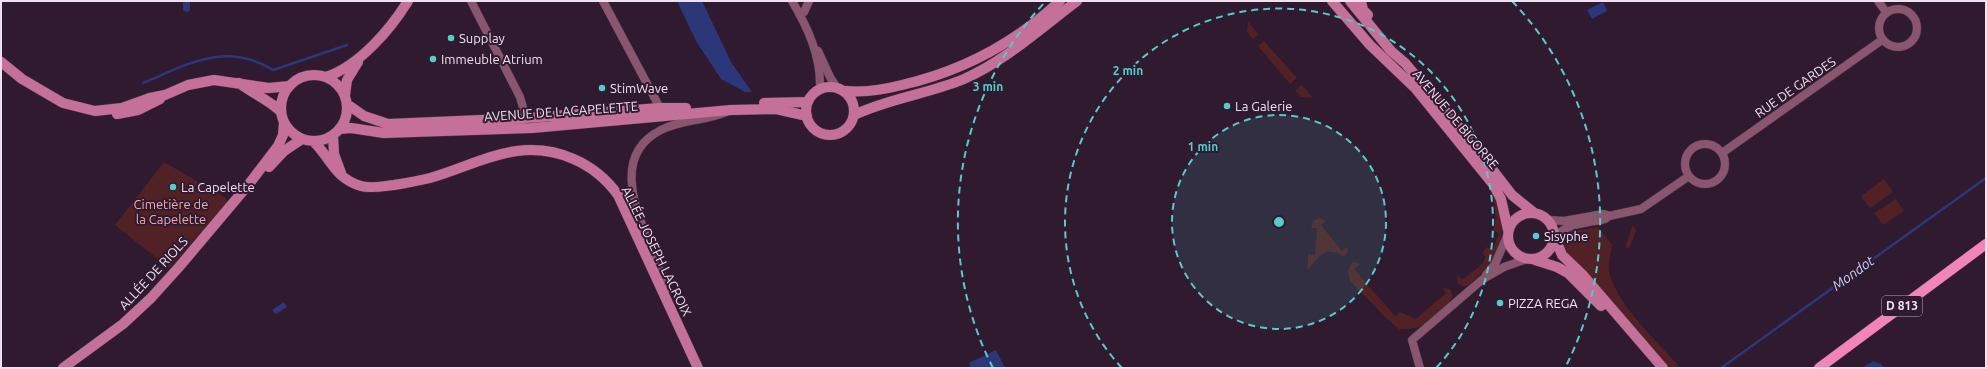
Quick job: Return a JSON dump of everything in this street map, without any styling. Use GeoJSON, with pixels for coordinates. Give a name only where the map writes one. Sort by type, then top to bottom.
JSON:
{"type":"FeatureCollection","features":[{"type":"Feature","properties":{"kind":"main road","name":"D 813"},"geometry":{"type":"LineString","coordinates":[[1818,368],[1986,244]]}},
{"type":"Feature","properties":{"kind":"street"},"geometry":{"type":"LineString","coordinates":[[344,178],[334,154],[336,132],[347,113],[347,80],[360,58],[393,22],[408,1]]}},
{"type":"Feature","properties":{"kind":"street"},"geometry":{"type":"LineString","coordinates":[[471,1],[520,98],[526,118]]}},
{"type":"Feature","properties":{"kind":"street"},"geometry":{"type":"LineString","coordinates":[[603,1],[660,108]]}},
{"type":"Feature","properties":{"kind":"street"},"geometry":{"type":"LineString","coordinates":[[792,1],[812,40],[841,89],[853,102],[854,115],[850,124],[845,130],[830,134],[822,133],[815,129],[807,116],[808,102],[813,94],[820,89],[828,86],[841,89],[872,92],[931,79],[967,65],[1017,35],[1060,1]]}},
{"type":"Feature","properties":{"kind":"street"},"geometry":{"type":"LineString","coordinates":[[799,14],[804,12],[809,1]]}},
{"type":"Feature","properties":{"kind":"street"},"geometry":{"type":"LineString","coordinates":[[854,115],[902,96],[934,89],[964,79],[1001,57],[1077,1]]}},
{"type":"Feature","properties":{"kind":"street","name":"AVENUE DE BIGORRE"},"geometry":{"type":"LineString","coordinates":[[1350,1],[1391,51],[1402,59],[1471,142],[1512,195],[1533,212]]}},
{"type":"Feature","properties":{"kind":"street"},"geometry":{"type":"LineString","coordinates":[[1362,1],[1363,10],[1402,59]]}},
{"type":"Feature","properties":{"kind":"street"},"geometry":{"type":"LineString","coordinates":[[1878,1],[1886,12]]}},
{"type":"Feature","properties":{"kind":"street"},"geometry":{"type":"LineString","coordinates":[[1336,2],[1384,48],[1391,51]]}},
{"type":"Feature","properties":{"kind":"street","name":"AVENUE DE BIGORRE"},"geometry":{"type":"LineString","coordinates":[[1336,2],[1370,45],[1416,89],[1493,184],[1501,199],[1508,232]]}},
{"type":"Feature","properties":{"kind":"street"},"geometry":{"type":"LineString","coordinates":[[1897,9],[1909,12],[1914,17],[1917,27],[1916,36],[1907,46],[1896,48],[1887,45],[1882,40],[1879,35],[1879,23],[1886,12],[1897,9]]}},
{"type":"Feature","properties":{"kind":"street"},"geometry":{"type":"LineString","coordinates":[[812,40],[818,64],[820,89]]}},
{"type":"Feature","properties":{"kind":"street","name":"RUE DE GARDES"},"geometry":{"type":"LineString","coordinates":[[1722,153],[1882,40]]}},
{"type":"Feature","properties":{"kind":"street"},"geometry":{"type":"LineString","coordinates":[[326,77],[338,73],[360,58]]}},
{"type":"Feature","properties":{"kind":"street"},"geometry":{"type":"LineString","coordinates":[[1,62],[22,79],[63,103],[95,111],[122,108],[150,98],[165,95],[200,82],[214,80],[269,88],[289,86]]}},
{"type":"Feature","properties":{"kind":"street"},"geometry":{"type":"LineString","coordinates":[[336,132],[324,140],[313,141],[302,139],[294,135],[284,122],[281,112],[282,98],[289,86],[296,80],[306,76],[316,75],[326,77],[340,87],[346,99]]}},
{"type":"Feature","properties":{"kind":"street"},"geometry":{"type":"LineString","coordinates":[[239,83],[254,95],[276,106],[281,112]]}},
{"type":"Feature","properties":{"kind":"street","name":"AVENUE DE LACAPELETTE"},"geometry":{"type":"LineString","coordinates":[[346,99],[364,116],[388,124],[526,118],[660,108],[670,109],[808,102]]}},
{"type":"Feature","properties":{"kind":"street","name":"AVENUE DE LACAPELETTE"},"geometry":{"type":"LineString","coordinates":[[336,132],[351,128],[384,133],[532,128],[731,110],[776,109],[807,116]]}},
{"type":"Feature","properties":{"kind":"street"},"geometry":{"type":"LineString","coordinates":[[665,296],[666,289],[663,278],[634,198],[631,176],[634,161],[638,150],[647,140],[662,130],[692,120],[714,117],[731,110]]}},
{"type":"Feature","properties":{"kind":"street","name":"ALLÉE DE RIOLS"},"geometry":{"type":"LineString","coordinates":[[63,368],[123,324],[152,298],[249,184],[278,146],[283,135],[284,122]]}},
{"type":"Feature","properties":{"kind":"street","name":"ALLÉE DE RIOLS"},"geometry":{"type":"LineString","coordinates":[[70,368],[126,327],[155,300],[284,151],[302,139]]}},
{"type":"Feature","properties":{"kind":"street","name":"ALLÉE JOSEPH LACROIX"},"geometry":{"type":"LineString","coordinates":[[313,141],[320,148],[336,172],[344,178],[364,186],[382,186],[430,178],[497,155],[518,151],[542,151],[567,155],[602,175],[618,195],[698,368]]}},
{"type":"Feature","properties":{"kind":"street"},"geometry":{"type":"LineString","coordinates":[[1700,145],[1710,145],[1722,153],[1724,168],[1718,179],[1712,182],[1700,183],[1689,176],[1685,166],[1685,160],[1690,150],[1694,147],[1700,145]]}},
{"type":"Feature","properties":{"kind":"street"},"geometry":{"type":"LineString","coordinates":[[1483,279],[1504,267],[1531,260],[1549,251],[1555,237],[1563,229],[1641,209],[1689,176]]}},
{"type":"Feature","properties":{"kind":"street"},"geometry":{"type":"LineString","coordinates":[[1420,368],[1412,340],[1483,279],[1495,264],[1515,218],[1533,212],[1549,220],[1564,221],[1603,214],[1609,216]]}},
{"type":"Feature","properties":{"kind":"street"},"geometry":{"type":"LineString","coordinates":[[1549,220],[1562,255],[1582,274],[1663,368]]}},
{"type":"Feature","properties":{"kind":"street"},"geometry":{"type":"LineString","coordinates":[[1508,232],[1510,246],[1514,252],[1531,260],[1557,267],[1575,280],[1655,368]]}},
{"type":"Feature","properties":{"kind":"green space"},"geometry":{"type":"Polygon","coordinates":[[[1248,22],[1259,34],[1253,39],[1247,32],[1248,22]]]}},
{"type":"Feature","properties":{"kind":"green space"},"geometry":{"type":"Polygon","coordinates":[[[1264,41],[1297,78],[1290,84],[1258,46],[1264,41]]]}},
{"type":"Feature","properties":{"kind":"green space"},"geometry":{"type":"Polygon","coordinates":[[[1302,85],[1313,98],[1301,97],[1295,90],[1302,85]]]}},
{"type":"Feature","properties":{"kind":"green space","name":"Cimetière de la Capelette"},"geometry":{"type":"Polygon","coordinates":[[[164,162],[226,198],[227,203],[169,268],[115,225],[164,162]]]}},
{"type":"Feature","properties":{"kind":"green space"},"geometry":{"type":"Polygon","coordinates":[[[1484,177],[1492,189],[1501,215],[1502,228],[1500,241],[1496,254],[1488,265],[1473,281],[1464,287],[1457,283],[1458,275],[1462,280],[1482,264],[1486,257],[1482,254],[1487,247],[1493,249],[1499,233],[1493,231],[1495,224],[1494,203],[1484,177]]]}},
{"type":"Feature","properties":{"kind":"green space"},"geometry":{"type":"Polygon","coordinates":[[[1884,179],[1893,192],[1870,208],[1861,196],[1884,179]]]}},
{"type":"Feature","properties":{"kind":"green space"},"geometry":{"type":"Polygon","coordinates":[[[1896,199],[1904,211],[1883,225],[1874,213],[1896,199]]]}},
{"type":"Feature","properties":{"kind":"green space"},"geometry":{"type":"Polygon","coordinates":[[[1319,218],[1326,221],[1321,225],[1342,251],[1347,247],[1348,252],[1344,256],[1334,252],[1325,253],[1318,257],[1308,270],[1308,254],[1315,255],[1317,228],[1311,228],[1313,221],[1319,218]]]}},
{"type":"Feature","properties":{"kind":"green space"},"geometry":{"type":"Polygon","coordinates":[[[1633,225],[1636,231],[1629,249],[1625,247],[1633,225]]]}},
{"type":"Feature","properties":{"kind":"green space"},"geometry":{"type":"Polygon","coordinates":[[[1598,227],[1612,245],[1609,270],[1619,295],[1627,308],[1648,333],[1678,365],[1677,368],[1670,368],[1564,250],[1564,239],[1571,231],[1598,227]]]}},
{"type":"Feature","properties":{"kind":"green space"},"geometry":{"type":"Polygon","coordinates":[[[1353,262],[1360,264],[1354,269],[1395,316],[1400,312],[1416,319],[1446,293],[1443,288],[1450,289],[1453,296],[1444,308],[1425,324],[1416,328],[1399,329],[1386,318],[1350,281],[1348,270],[1353,262]]]}},
{"type":"Feature","properties":{"kind":"water"},"geometry":{"type":"Polygon","coordinates":[[[183,1],[190,1],[190,10],[188,12],[183,11],[183,1]]]}},
{"type":"Feature","properties":{"kind":"water"},"geometry":{"type":"Polygon","coordinates":[[[677,1],[702,1],[731,62],[752,92],[745,92],[721,79],[696,41],[677,1]]]}},
{"type":"Feature","properties":{"kind":"water"},"geometry":{"type":"Polygon","coordinates":[[[1603,2],[1607,11],[1592,19],[1587,10],[1603,2]]]}},
{"type":"Feature","properties":{"kind":"water"},"geometry":{"type":"Polygon","coordinates":[[[284,302],[287,307],[276,314],[272,310],[284,302]]]}},
{"type":"Feature","properties":{"kind":"water"},"geometry":{"type":"Polygon","coordinates":[[[996,350],[1005,368],[971,368],[969,363],[996,350]]]}},
{"type":"Feature","properties":{"kind":"water"},"geometry":{"type":"Polygon","coordinates":[[[1873,361],[1881,364],[1884,368],[1862,368],[1873,361]]]}},
{"type":"Feature","properties":{"kind":"waterway"},"geometry":{"type":"LineString","coordinates":[[143,83],[207,58],[223,56],[239,57],[256,61],[273,70],[347,45]]}},
{"type":"Feature","properties":{"kind":"waterway","name":"Mondot"},"geometry":{"type":"LineString","coordinates":[[1721,368],[1986,178]]}},
{"type":"Feature","properties":{"kind":"place","name":"Supplay"},"geometry":{"type":"Point","coordinates":[451,38]}},
{"type":"Feature","properties":{"kind":"place","name":"Immeuble Atrium"},"geometry":{"type":"Point","coordinates":[433,59]}},
{"type":"Feature","properties":{"kind":"place","name":"StimWave"},"geometry":{"type":"Point","coordinates":[602,88]}},
{"type":"Feature","properties":{"kind":"place","name":"La Galerie"},"geometry":{"type":"Point","coordinates":[1227,106]}},
{"type":"Feature","properties":{"kind":"place","name":"La Capelette"},"geometry":{"type":"Point","coordinates":[173,187]}},
{"type":"Feature","properties":{"kind":"place","name":"Sisyphe"},"geometry":{"type":"Point","coordinates":[1536,236]}},
{"type":"Feature","properties":{"kind":"place","name":"PIZZA REGA"},"geometry":{"type":"Point","coordinates":[1500,303]}}]}
